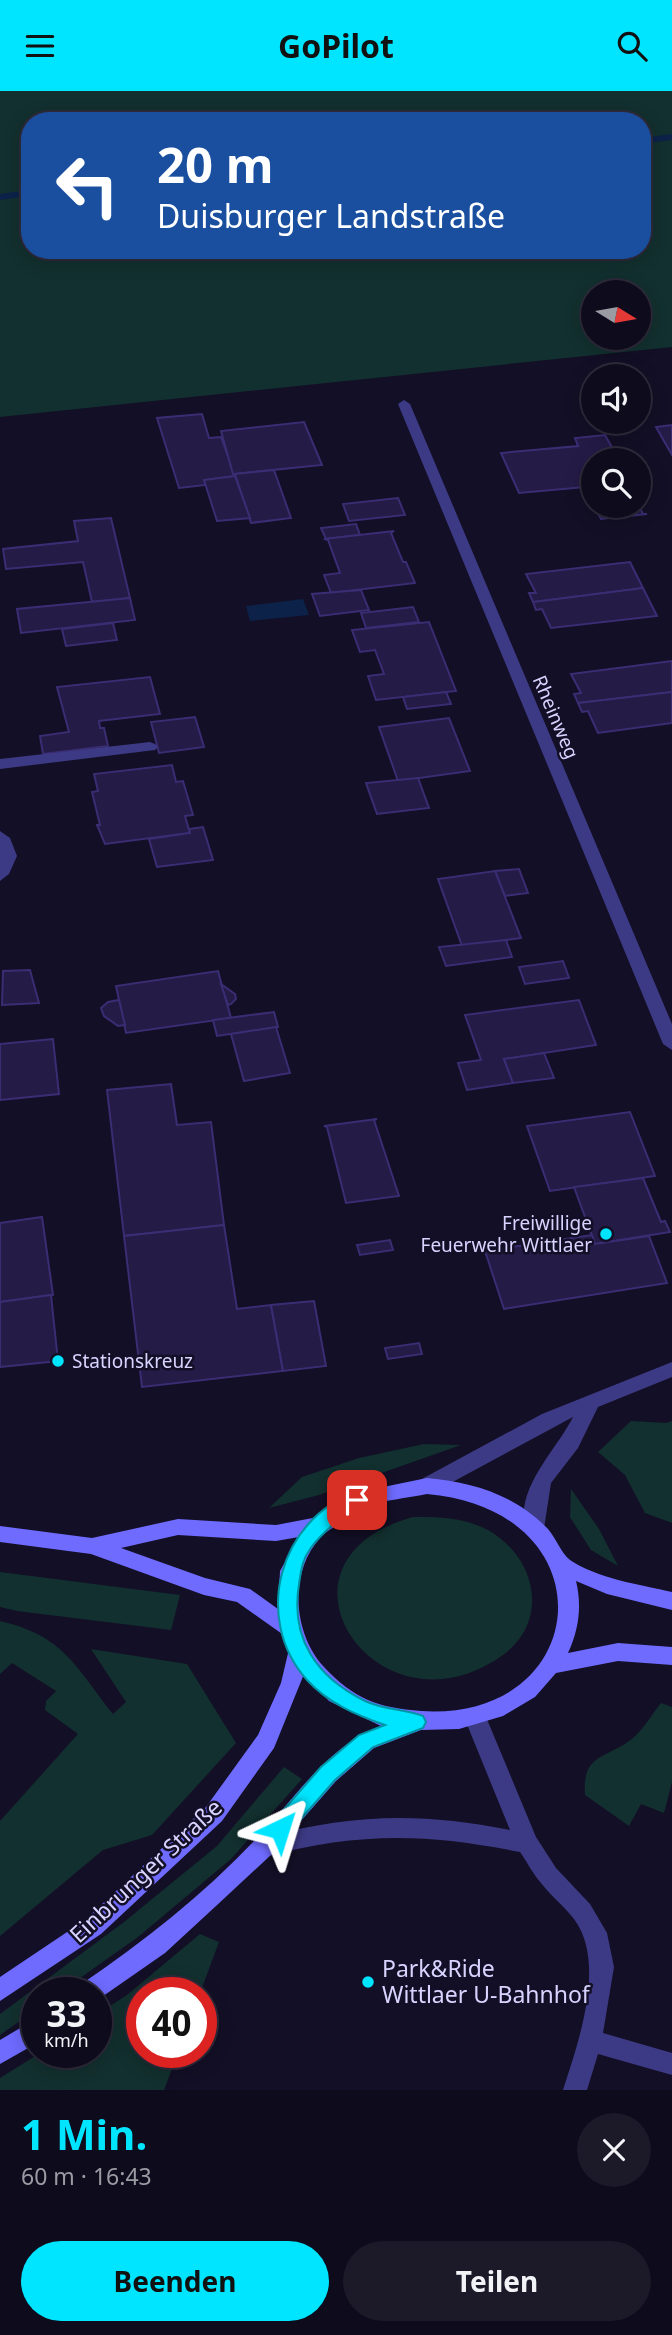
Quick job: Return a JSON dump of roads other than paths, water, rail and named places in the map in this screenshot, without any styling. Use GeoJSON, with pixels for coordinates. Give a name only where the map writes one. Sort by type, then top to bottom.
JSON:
{"type":"FeatureCollection","features":[{"type":"Feature","properties":{"kind":"main road"},"geometry":{"type":"LineString","coordinates":[[427,1486],[452,1488],[498,1502],[536,1529],[551,1546],[561,1565],[568,1588],[570,1610],[566,1633],[552,1665],[526,1692],[502,1707],[475,1717],[446,1722],[416,1722],[387,1717],[359,1707],[334,1692],[314,1674],[298,1653],[289,1629],[286,1607],[293,1562],[304,1542],[320,1525],[357,1500],[403,1487],[427,1486]]}},
{"type":"Feature","properties":{"kind":"main road"},"geometry":{"type":"LineString","coordinates":[[92,1546],[178,1527],[276,1532],[320,1525]]}},
{"type":"Feature","properties":{"kind":"main road"},"geometry":{"type":"LineString","coordinates":[[0,1534],[92,1546],[170,1575],[243,1595],[289,1629]]}},
{"type":"Feature","properties":{"kind":"main road"},"geometry":{"type":"LineString","coordinates":[[561,1565],[607,1585],[672,1601]]}},
{"type":"Feature","properties":{"kind":"main road"},"geometry":{"type":"LineString","coordinates":[[552,1665],[618,1652],[672,1656]]}},
{"type":"Feature","properties":{"kind":"main road","name":"Einbrunger Straße"},"geometry":{"type":"LineString","coordinates":[[0,1990],[93,1927],[215,1814],[266,1741],[292,1683],[298,1653]]}},
{"type":"Feature","properties":{"kind":"main road"},"geometry":{"type":"LineString","coordinates":[[111,1977],[157,1945],[264,1847],[328,1774],[366,1741],[416,1722]]}},
{"type":"Feature","properties":{"kind":"main road"},"geometry":{"type":"LineString","coordinates":[[0,2053],[21,2039]]}},
{"type":"Feature","properties":{"kind":"street","name":"Rheinweg"},"geometry":{"type":"LineString","coordinates":[[404,404],[672,1044]]}},
{"type":"Feature","properties":{"kind":"street"},"geometry":{"type":"LineString","coordinates":[[0,764],[150,747]]}},
{"type":"Feature","properties":{"kind":"street"},"geometry":{"type":"LineString","coordinates":[[0,836],[6,842],[10,853],[9,865],[0,876]]}},
{"type":"Feature","properties":{"kind":"street"},"geometry":{"type":"LineString","coordinates":[[427,1486],[549,1419],[672,1369]]}},
{"type":"Feature","properties":{"kind":"street"},"geometry":{"type":"LineString","coordinates":[[536,1529],[536,1504],[542,1480],[571,1442],[589,1405]]}},
{"type":"Feature","properties":{"kind":"street"},"geometry":{"type":"LineString","coordinates":[[475,1717],[527,1843],[548,1875],[582,1911],[595,1933],[602,1967],[590,2041],[575,2090]]}},
{"type":"Feature","properties":{"kind":"street"},"geometry":{"type":"LineString","coordinates":[[264,1847],[334,1830],[399,1827],[468,1831],[527,1843]]}},
{"type":"Feature","properties":{"kind":"street"},"geometry":{"type":"LineString","coordinates":[[590,2041],[672,2064]]}},
{"type":"Feature","properties":{"kind":"water"},"geometry":{"type":"Polygon","coordinates":[[[303,599],[309,615],[250,621],[246,606],[303,599]]]}},
{"type":"Feature","properties":{"kind":"waterway"},"geometry":{"type":"LineString","coordinates":[[651,140],[672,137]]}},
{"type":"Feature","properties":{"kind":"waterway"},"geometry":{"type":"LineString","coordinates":[[0,197],[21,194]]}},
{"type":"Feature","properties":{"kind":"place","name":"Freiwillige Feuerwehr Wittlaer"},"geometry":{"type":"Point","coordinates":[606,1234]}},
{"type":"Feature","properties":{"kind":"place","name":"Stationskreuz"},"geometry":{"type":"Point","coordinates":[58,1361]}},
{"type":"Feature","properties":{"kind":"place","name":"Park&Ride Wittlaer U-Bahnhof"},"geometry":{"type":"Point","coordinates":[368,1982]}}]}
